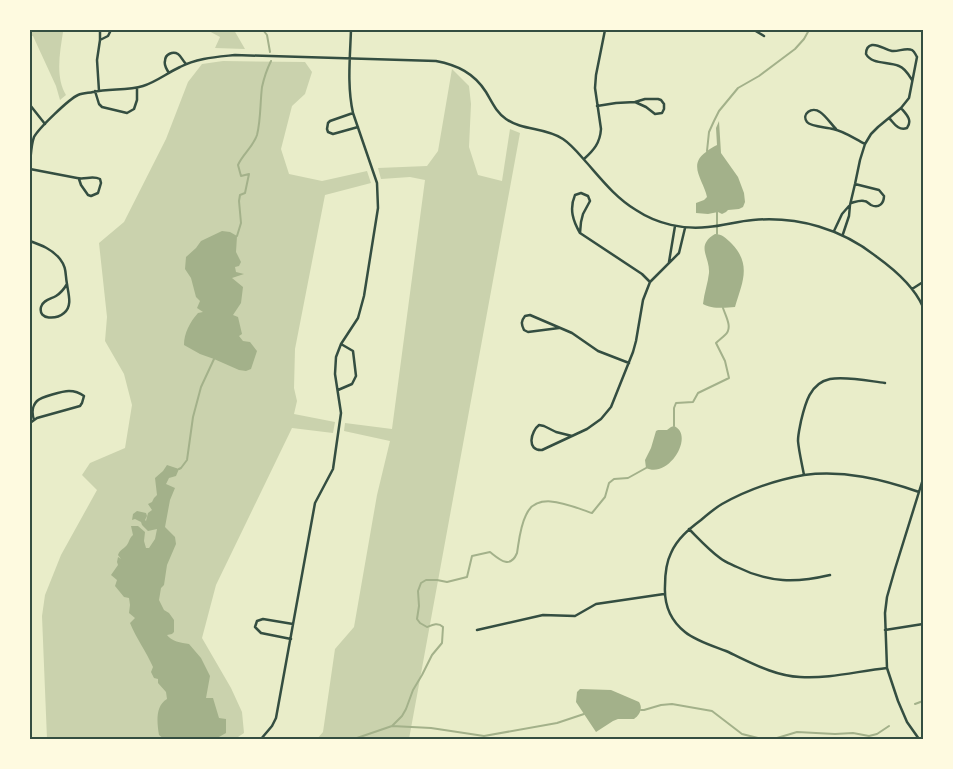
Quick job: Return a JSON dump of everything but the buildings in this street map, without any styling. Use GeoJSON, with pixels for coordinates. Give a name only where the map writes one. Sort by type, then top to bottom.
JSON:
{"type":"FeatureCollection","features":[{"type":"Feature","properties":{"kind":"street"},"geometry":{"type":"LineString","coordinates":[[100,30],[97,60],[99,104],[102,107],[127,113],[134,109],[137,100],[137,87]]}},
{"type":"Feature","properties":{"kind":"street"},"geometry":{"type":"LineString","coordinates":[[100,40],[108,36],[112,30]]}},
{"type":"Feature","properties":{"kind":"street"},"geometry":{"type":"LineString","coordinates":[[261,739],[276,718],[315,503],[332,469],[341,414],[335,374],[336,357],[341,344],[358,318],[364,296],[378,208],[376,183],[353,114],[350,93],[351,30]]}},
{"type":"Feature","properties":{"kind":"street"},"geometry":{"type":"LineString","coordinates":[[584,160],[595,149],[601,129],[595,81],[605,30]]}},
{"type":"Feature","properties":{"kind":"street"},"geometry":{"type":"LineString","coordinates":[[754,30],[764,36]]}},
{"type":"Feature","properties":{"kind":"street"},"geometry":{"type":"LineString","coordinates":[[843,235],[865,144],[874,130],[901,108],[908,98],[912,80],[917,57],[910,49],[888,51],[877,45],[867,48],[866,54],[870,59],[898,65],[906,71],[912,80]]}},
{"type":"Feature","properties":{"kind":"street"},"geometry":{"type":"LineString","coordinates":[[169,74],[164,61],[169,54],[174,52],[186,64]]}},
{"type":"Feature","properties":{"kind":"street"},"geometry":{"type":"LineString","coordinates":[[30,163],[34,137],[68,102],[79,95],[144,86],[186,64],[208,58],[236,55],[436,61],[466,71],[486,92],[499,113],[507,120],[524,127],[545,130],[572,146],[614,193],[637,212],[685,228],[707,228],[752,220],[771,219],[804,222],[834,231],[868,250],[897,272],[923,306]]}},
{"type":"Feature","properties":{"kind":"street"},"geometry":{"type":"LineString","coordinates":[[597,106],[658,99],[664,104],[663,111],[660,114],[655,114],[636,102]]}},
{"type":"Feature","properties":{"kind":"street"},"geometry":{"type":"LineString","coordinates":[[30,105],[45,124]]}},
{"type":"Feature","properties":{"kind":"street"},"geometry":{"type":"LineString","coordinates":[[889,118],[899,128],[907,128],[910,120],[901,108]]}},
{"type":"Feature","properties":{"kind":"street"},"geometry":{"type":"LineString","coordinates":[[836,129],[820,112],[812,110],[807,114],[806,120],[808,123],[836,129],[865,144]]}},
{"type":"Feature","properties":{"kind":"street"},"geometry":{"type":"LineString","coordinates":[[353,114],[330,121],[326,129],[333,134],[358,127]]}},
{"type":"Feature","properties":{"kind":"street"},"geometry":{"type":"LineString","coordinates":[[30,169],[79,179],[94,177],[100,179],[101,183],[98,193],[91,196],[88,195],[79,179]]}},
{"type":"Feature","properties":{"kind":"street"},"geometry":{"type":"LineString","coordinates":[[834,231],[842,214],[850,204],[864,201],[877,207],[884,202],[884,196],[879,190],[856,184]]}},
{"type":"Feature","properties":{"kind":"street"},"geometry":{"type":"LineString","coordinates":[[580,233],[583,214],[590,201],[588,196],[581,193],[575,195],[572,211],[574,224],[580,233],[642,274],[650,282]]}},
{"type":"Feature","properties":{"kind":"street"},"geometry":{"type":"LineString","coordinates":[[669,263],[675,226]]}},
{"type":"Feature","properties":{"kind":"street"},"geometry":{"type":"LineString","coordinates":[[572,436],[539,425],[534,430],[532,444],[537,451],[542,450],[572,436],[587,429],[601,419],[611,408],[636,341],[643,300],[650,282],[679,253],[685,228]]}},
{"type":"Feature","properties":{"kind":"street"},"geometry":{"type":"LineString","coordinates":[[30,241],[43,245],[52,251],[66,271],[70,293],[68,308],[64,313],[55,318],[45,317],[41,308],[43,303],[57,296],[67,284]]}},
{"type":"Feature","properties":{"kind":"street"},"geometry":{"type":"LineString","coordinates":[[912,290],[923,282]]}},
{"type":"Feature","properties":{"kind":"street"},"geometry":{"type":"LineString","coordinates":[[559,328],[528,332],[524,330],[521,321],[525,316],[530,315],[572,333],[598,351],[629,362]]}},
{"type":"Feature","properties":{"kind":"street"},"geometry":{"type":"LineString","coordinates":[[338,390],[352,384],[356,376],[353,351],[341,344]]}},
{"type":"Feature","properties":{"kind":"street"},"geometry":{"type":"LineString","coordinates":[[804,475],[798,440],[805,405],[810,393],[821,381],[832,378],[885,383]]}},
{"type":"Feature","properties":{"kind":"street"},"geometry":{"type":"LineString","coordinates":[[30,423],[37,418],[80,406],[84,396],[79,392],[69,391],[43,398],[37,401],[32,410],[34,420]]}},
{"type":"Feature","properties":{"kind":"street"},"geometry":{"type":"LineString","coordinates":[[887,668],[820,677],[786,675],[769,670],[687,634],[677,626],[670,616],[665,601],[666,566],[676,544],[689,529],[721,504],[763,485],[804,475],[833,474],[877,479],[919,492]]}},
{"type":"Feature","properties":{"kind":"street"},"geometry":{"type":"LineString","coordinates":[[918,739],[907,722],[887,668],[885,613],[887,597],[923,480]]}},
{"type":"Feature","properties":{"kind":"street"},"geometry":{"type":"LineString","coordinates":[[689,529],[721,559],[750,574],[792,581],[830,576]]}},
{"type":"Feature","properties":{"kind":"street"},"geometry":{"type":"LineString","coordinates":[[477,630],[543,615],[575,616],[596,604],[664,594]]}},
{"type":"Feature","properties":{"kind":"street"},"geometry":{"type":"LineString","coordinates":[[291,639],[261,633],[255,627],[257,621],[263,619],[293,624]]}},
{"type":"Feature","properties":{"kind":"street"},"geometry":{"type":"LineString","coordinates":[[885,630],[923,624]]}},
{"type":"Feature","properties":{"kind":"shaded area"},"geometry":{"type":"Polygon","coordinates":[[[30,30],[55,30],[63,32],[59,72],[66,95],[60,100],[56,86],[33,36],[30,36],[30,30]]]}},
{"type":"Feature","properties":{"kind":"shaded area"},"geometry":{"type":"Polygon","coordinates":[[[207,30],[234,30],[245,49],[215,48],[220,37],[207,30]]]}},
{"type":"Feature","properties":{"kind":"shaded area"},"geometry":{"type":"Polygon","coordinates":[[[223,61],[305,62],[312,72],[305,94],[292,106],[281,149],[289,174],[322,181],[367,171],[371,183],[325,195],[295,349],[294,388],[297,401],[294,414],[335,422],[333,433],[292,428],[216,585],[202,638],[231,688],[242,712],[244,733],[235,739],[47,739],[42,616],[45,595],[61,555],[97,490],[82,475],[90,463],[125,448],[132,405],[124,374],[105,341],[107,317],[99,243],[124,222],[166,139],[188,82],[202,64],[223,61]]]}},
{"type":"Feature","properties":{"kind":"shaded area"},"geometry":{"type":"Polygon","coordinates":[[[452,69],[469,86],[471,104],[469,147],[478,175],[502,181],[510,129],[520,133],[409,739],[317,739],[323,732],[335,649],[354,627],[377,495],[390,441],[344,431],[345,423],[392,429],[425,180],[410,177],[381,179],[378,168],[427,166],[438,151],[452,69]]]}},
{"type":"Feature","properties":{"kind":"shaded area"},"geometry":{"type":"Polygon","coordinates":[[[719,121],[721,153],[738,177],[745,202],[743,207],[728,210],[722,214],[718,212],[708,214],[696,213],[696,203],[707,197],[698,173],[698,162],[700,157],[717,145],[716,128],[719,121]]]}},
{"type":"Feature","properties":{"kind":"shaded area"},"geometry":{"type":"Polygon","coordinates":[[[222,231],[230,232],[237,236],[236,252],[241,262],[239,266],[235,267],[236,272],[244,274],[232,278],[243,287],[241,303],[233,315],[238,317],[242,334],[239,336],[243,341],[250,342],[257,351],[251,369],[246,371],[200,354],[184,345],[186,332],[190,324],[198,313],[203,312],[197,308],[200,301],[196,297],[191,278],[185,269],[186,257],[201,241],[222,231]]]}},
{"type":"Feature","properties":{"kind":"shaded area"},"geometry":{"type":"Polygon","coordinates":[[[715,234],[728,240],[742,259],[744,274],[735,307],[723,308],[703,304],[709,273],[705,247],[709,238],[715,234]]]}},
{"type":"Feature","properties":{"kind":"shaded area"},"geometry":{"type":"Polygon","coordinates":[[[674,426],[680,431],[682,438],[680,446],[671,462],[655,470],[646,468],[645,460],[656,431],[667,430],[674,426]]]}},
{"type":"Feature","properties":{"kind":"shaded area"},"geometry":{"type":"Polygon","coordinates":[[[167,465],[179,469],[176,476],[169,478],[166,484],[175,488],[170,500],[165,527],[175,537],[176,544],[167,565],[164,585],[161,588],[159,600],[164,610],[174,620],[174,632],[167,635],[174,640],[189,644],[201,658],[210,676],[206,698],[213,698],[219,718],[226,719],[226,733],[219,737],[164,739],[159,735],[158,715],[160,706],[167,699],[166,692],[158,683],[158,679],[154,678],[151,672],[153,667],[130,623],[135,618],[129,613],[129,598],[124,597],[115,586],[117,580],[111,575],[118,565],[118,557],[121,559],[118,555],[120,551],[126,546],[133,535],[131,526],[138,526],[145,532],[144,541],[146,548],[149,548],[155,539],[157,529],[148,531],[141,522],[135,519],[132,520],[133,514],[137,511],[146,513],[146,521],[148,513],[152,510],[148,504],[157,495],[155,478],[167,465]]]}},
{"type":"Feature","properties":{"kind":"shaded area"},"geometry":{"type":"Polygon","coordinates":[[[580,689],[611,690],[639,702],[641,707],[638,716],[634,719],[618,719],[596,732],[576,702],[577,692],[580,689]]]}},
{"type":"Feature","properties":{"kind":"waterway"},"geometry":{"type":"LineString","coordinates":[[263,30],[267,35],[270,52]]}},
{"type":"Feature","properties":{"kind":"waterway"},"geometry":{"type":"LineString","coordinates":[[707,151],[709,132],[714,121],[719,111],[738,88],[759,76],[795,49],[809,30]]}},
{"type":"Feature","properties":{"kind":"waterway"},"geometry":{"type":"LineString","coordinates":[[237,236],[241,223],[240,195],[245,193],[249,174],[241,176],[238,165],[257,135],[262,87],[271,61]]}},
{"type":"Feature","properties":{"kind":"waterway"},"geometry":{"type":"LineString","coordinates":[[717,210],[717,234]]}},
{"type":"Feature","properties":{"kind":"waterway"},"geometry":{"type":"LineString","coordinates":[[674,426],[674,408],[676,403],[693,402],[698,393],[729,378],[725,361],[716,343],[725,335],[728,329],[728,322],[723,308]]}},
{"type":"Feature","properties":{"kind":"waterway"},"geometry":{"type":"LineString","coordinates":[[179,469],[187,460],[193,417],[201,387],[214,359]]}},
{"type":"Feature","properties":{"kind":"waterway"},"geometry":{"type":"LineString","coordinates":[[392,726],[402,716],[413,690],[432,655],[442,643],[443,627],[441,625],[437,624],[427,627],[417,619],[419,606],[418,591],[421,583],[426,580],[447,582],[467,577],[472,556],[490,552],[504,562],[511,561],[517,553],[522,524],[531,507],[547,501],[566,504],[592,513],[605,497],[609,483],[614,479],[628,478],[646,468]]}},
{"type":"Feature","properties":{"kind":"waterway"},"geometry":{"type":"LineString","coordinates":[[915,704],[923,701]]}},
{"type":"Feature","properties":{"kind":"waterway"},"geometry":{"type":"LineString","coordinates":[[641,710],[672,704],[712,711],[742,734],[758,738],[777,738],[797,732],[853,733],[869,736],[877,734],[889,726]]}},
{"type":"Feature","properties":{"kind":"waterway"},"geometry":{"type":"LineString","coordinates":[[346,739],[357,738],[392,726],[431,728],[484,736],[557,723],[584,714]]}}]}
